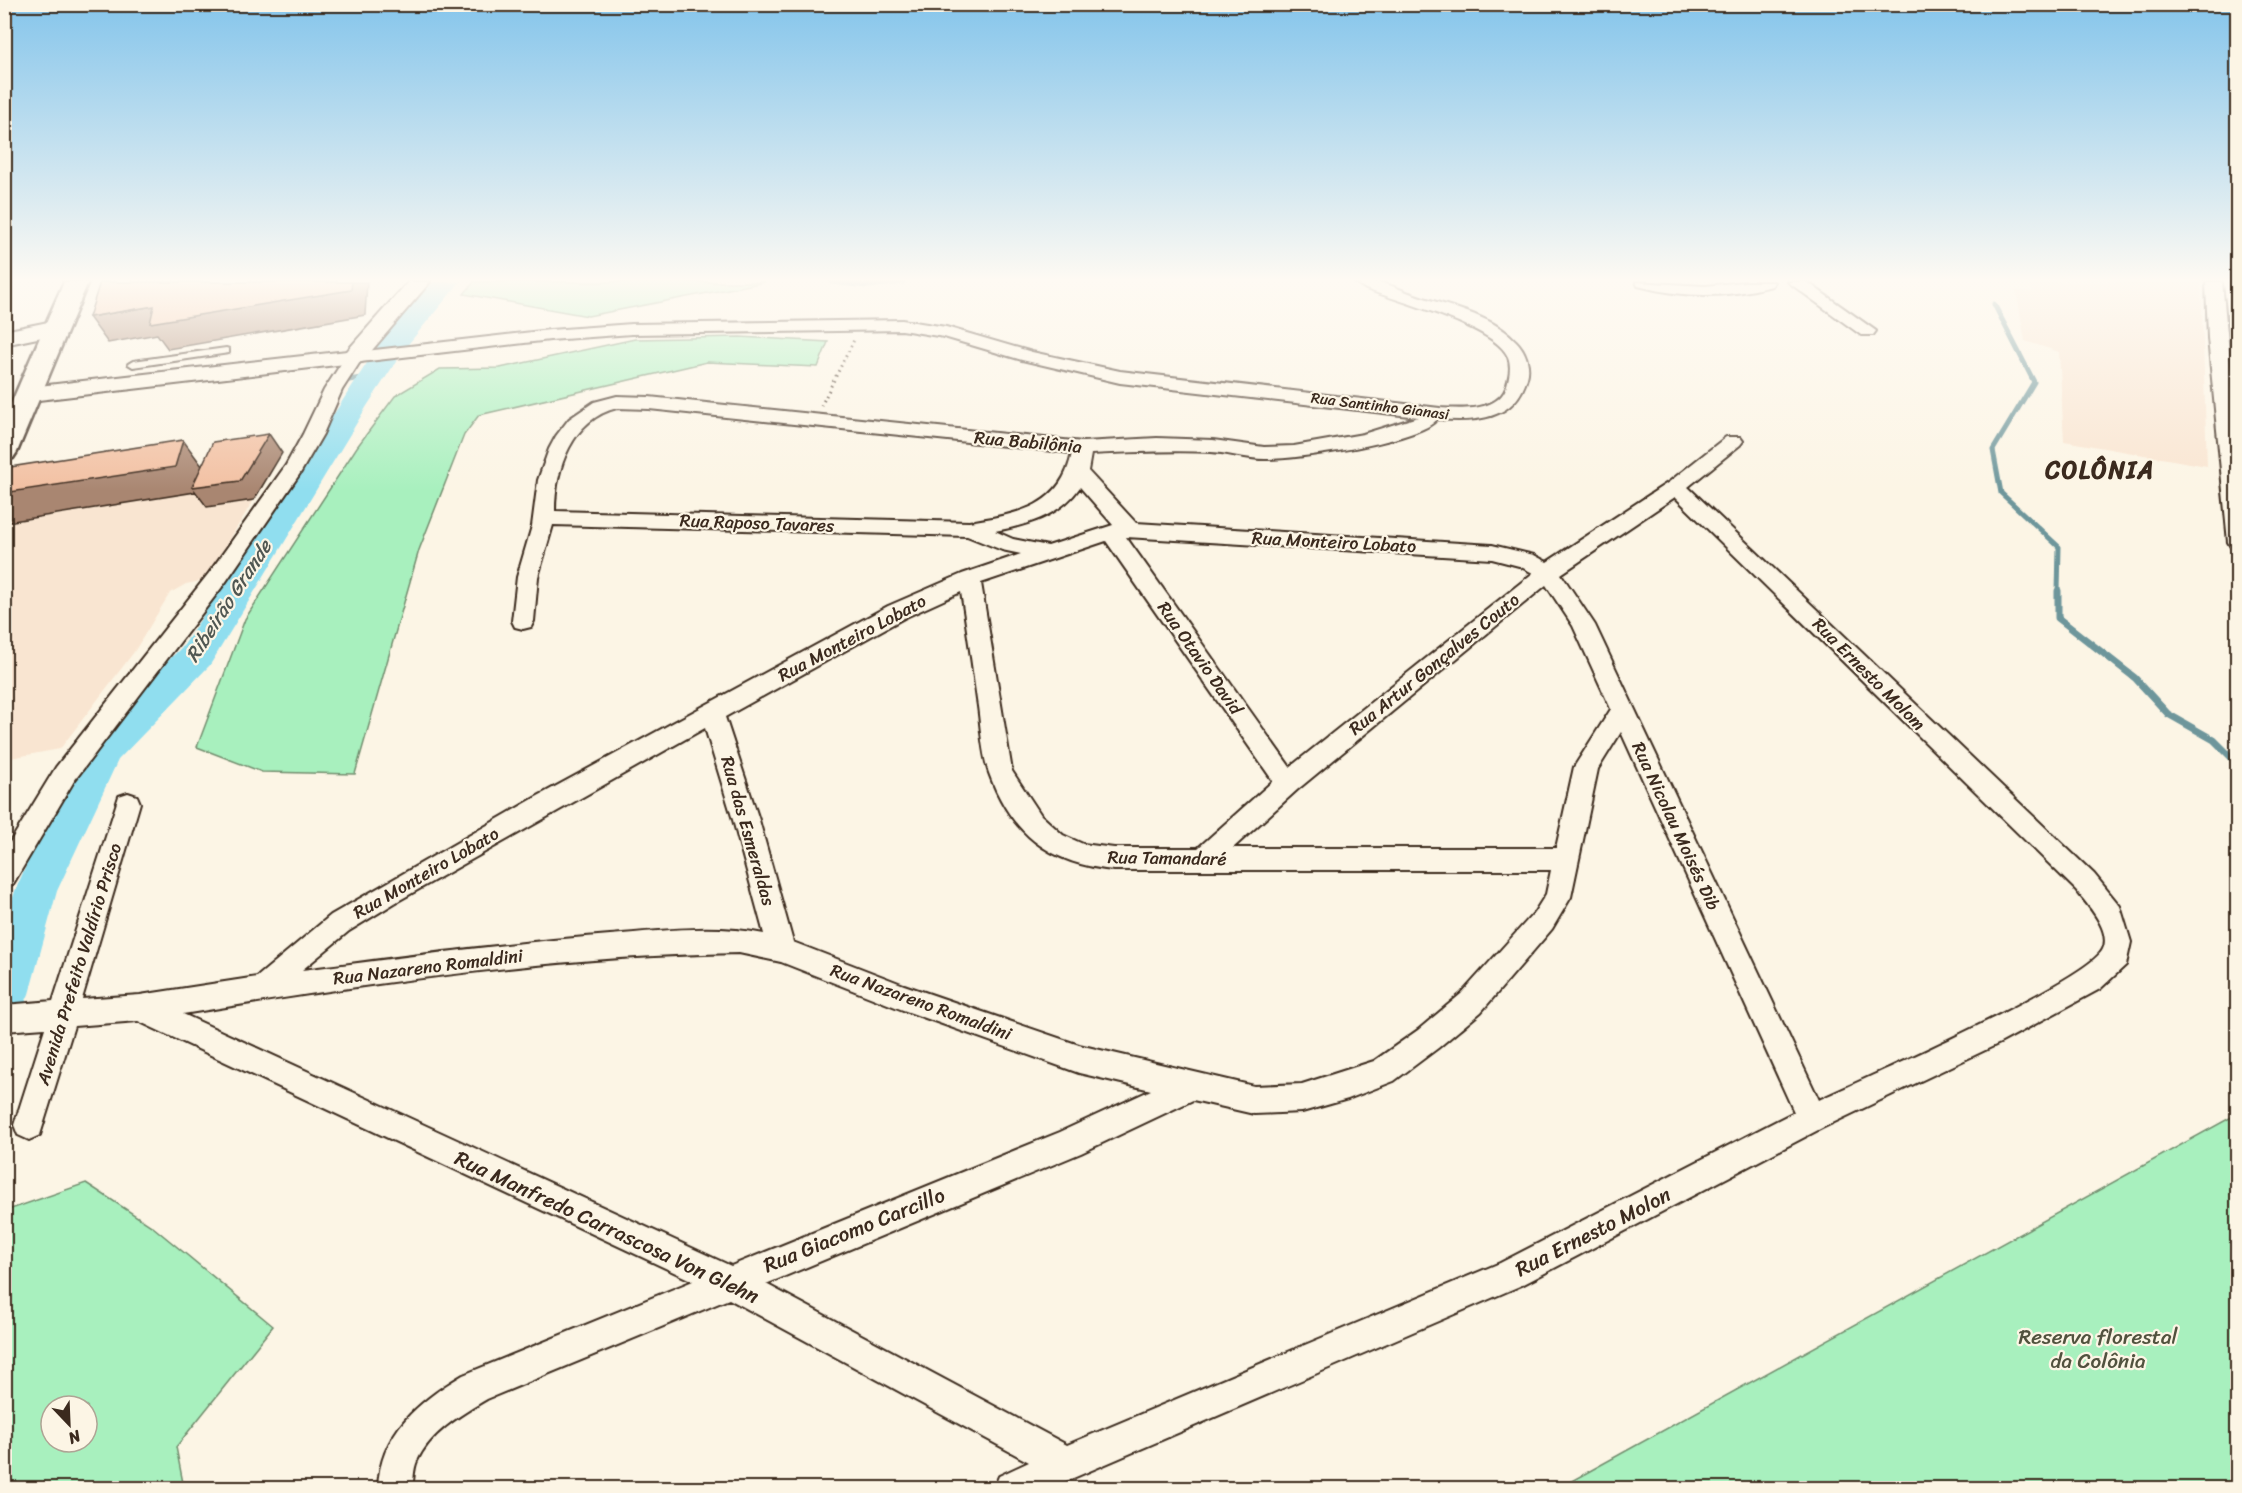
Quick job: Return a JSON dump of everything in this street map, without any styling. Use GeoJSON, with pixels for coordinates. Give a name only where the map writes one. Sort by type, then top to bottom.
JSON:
{"type":"FeatureCollection","features":[{"type":"Feature","properties":{"kind":"main road"},"geometry":{"type":"LineString","coordinates":[[4,452],[48,352]]}},
{"type":"Feature","properties":{"kind":"street"},"geometry":{"type":"LineString","coordinates":[[4,876],[65,774],[218,578],[294,467],[333,390],[365,352]]}},
{"type":"Feature","properties":{"kind":"street","name":"Rua Santinho Gianasi"},"geometry":{"type":"LineString","coordinates":[[30,394],[407,352]]}},
{"type":"Feature","properties":{"kind":"street","name":"Rua Santinho Gianasi"},"geometry":{"type":"LineString","coordinates":[[1015,352],[1120,377],[1461,415],[1486,411],[1504,403],[1513,395],[1517,385],[1519,359],[1515,352]]}},
{"type":"Feature","properties":{"kind":"street"},"geometry":{"type":"LineString","coordinates":[[2218,352],[2238,542]]}},
{"type":"Feature","properties":{"kind":"street","name":"Rua Babilônia"},"geometry":{"type":"LineString","coordinates":[[544,518],[544,498],[555,457],[568,430],[587,412],[619,402],[1083,448],[1186,445],[1264,453],[1294,452],[1363,440],[1422,424],[1428,419],[1430,413]]}},
{"type":"Feature","properties":{"kind":"street"},"geometry":{"type":"LineString","coordinates":[[1677,487],[1734,441]]}},
{"type":"Feature","properties":{"kind":"street","name":"Rua Raposo Tavares"},"geometry":{"type":"LineString","coordinates":[[544,518],[969,529],[1027,517],[1051,506],[1078,473],[1083,448]]}},
{"type":"Feature","properties":{"kind":"street","name":"Rua Otavio David"},"geometry":{"type":"LineString","coordinates":[[1078,473],[1121,531],[1288,783]]}},
{"type":"Feature","properties":{"kind":"street","name":"Rua Artur Gonçalves Couto"},"geometry":{"type":"LineString","coordinates":[[1205,858],[1288,783],[1548,572],[1677,487]]}},
{"type":"Feature","properties":{"kind":"street","name":"Rua Ernesto Molom"},"geometry":{"type":"LineString","coordinates":[[1677,487],[1940,745],[2085,882],[2111,914]]}},
{"type":"Feature","properties":{"kind":"street"},"geometry":{"type":"LineString","coordinates":[[523,621],[529,572],[544,518]]}},
{"type":"Feature","properties":{"kind":"street","name":"Rua Raposo Tavares"},"geometry":{"type":"LineString","coordinates":[[969,529],[1009,545],[1047,552]]}},
{"type":"Feature","properties":{"kind":"street","name":"Rua Monteiro Lobato"},"geometry":{"type":"LineString","coordinates":[[264,988],[340,923],[389,892],[896,612],[970,579],[1047,552],[1121,531],[1515,555]]}},
{"type":"Feature","properties":{"kind":"street","name":"Rua Nicolau Moisés Dib"},"geometry":{"type":"LineString","coordinates":[[1515,555],[1533,561],[1548,572],[1584,625],[1812,1118]]}},
{"type":"Feature","properties":{"kind":"street","name":"Rua Tamandaré"},"geometry":{"type":"LineString","coordinates":[[970,579],[1000,771],[1012,797],[1028,818],[1043,832],[1081,855],[1114,859],[1567,859]]}},
{"type":"Feature","properties":{"kind":"street","name":"Rua Nazareno Romaldini"},"geometry":{"type":"LineString","coordinates":[[4,1018],[140,1008],[264,988],[520,954],[676,942],[739,941],[782,950],[903,997],[1078,1059],[1254,1100],[1302,1098],[1348,1085],[1384,1071],[1428,1039],[1471,1003],[1543,921],[1558,897],[1586,767],[1623,710]]}},
{"type":"Feature","properties":{"kind":"street","name":"Rua das Esmeraldas"},"geometry":{"type":"LineString","coordinates":[[712,713],[746,820],[782,950]]}},
{"type":"Feature","properties":{"kind":"street","name":"Avenida Prefeito Valdírio Prisco"},"geometry":{"type":"LineString","coordinates":[[29,1125],[128,803]]}},
{"type":"Feature","properties":{"kind":"street","name":"Rua Ernesto Molon"},"geometry":{"type":"LineString","coordinates":[[1011,1488],[1511,1274],[1812,1118],[1990,1034],[2090,980],[2116,956],[2118,942],[2111,914]]}},
{"type":"Feature","properties":{"kind":"street","name":"Rua Manfredo Carrascosa Von Glehn"},"geometry":{"type":"LineString","coordinates":[[140,1008],[728,1281],[1066,1463]]}},
{"type":"Feature","properties":{"kind":"street","name":"Rua Giacomo Carcillo"},"geometry":{"type":"LineString","coordinates":[[395,1488],[399,1463],[408,1442],[422,1423],[446,1403],[474,1387],[728,1281],[1070,1143],[1191,1086]]}},
{"type":"Feature","properties":{"kind":"lane"},"geometry":{"type":"LineString","coordinates":[[133,364],[221,352]]}},
{"type":"Feature","properties":{"kind":"path"},"geometry":{"type":"LineString","coordinates":[[813,421],[849,352]]}},
{"type":"Feature","properties":{"kind":"shaded area"},"geometry":{"type":"Polygon","coordinates":[[[2059,352],[2203,352],[2207,466],[2064,441],[2059,352]]]}},
{"type":"Feature","properties":{"kind":"shaded area"},"geometry":{"type":"Polygon","coordinates":[[[282,453],[205,580],[186,584],[170,593],[134,652],[60,749],[5,759],[5,528],[19,495],[282,453]]]}},
{"type":"Feature","properties":{"kind":"green space"},"geometry":{"type":"Polygon","coordinates":[[[576,352],[824,352],[818,367],[707,362],[479,415],[464,435],[419,550],[355,774],[262,772],[197,747],[245,619],[357,447],[395,396],[440,369],[500,368],[576,352]]]}},
{"type":"Feature","properties":{"kind":"green space","name":"Reserva florestal da Colônia"},"geometry":{"type":"Polygon","coordinates":[[[2237,1114],[2237,1488],[1559,1488],[2237,1114]]]}},
{"type":"Feature","properties":{"kind":"green space"},"geometry":{"type":"Polygon","coordinates":[[[86,1183],[153,1227],[273,1326],[176,1447],[184,1488],[5,1488],[5,1211],[86,1183]]]}},
{"type":"Feature","properties":{"kind":"building"},"geometry":{"type":"Polygon","coordinates":[[[269,434],[240,481],[192,487],[213,442],[269,434]]]}},
{"type":"Feature","properties":{"kind":"building"},"geometry":{"type":"Polygon","coordinates":[[[183,440],[175,467],[4,493],[4,468],[183,440]]]}},
{"type":"Feature","properties":{"kind":"waterway","name":"Ribeirão Grande"},"geometry":{"type":"LineString","coordinates":[[6,994],[36,891],[62,832],[103,750],[197,655],[388,352]]}},
{"type":"Feature","properties":{"kind":"waterway"},"geometry":{"type":"LineString","coordinates":[[2018,352],[2034,382],[1993,450],[2001,493],[2059,547],[2058,592]]}},
{"type":"Feature","properties":{"kind":"waterway"},"geometry":{"type":"LineString","coordinates":[[349,380],[373,376]]}},
{"type":"Feature","properties":{"kind":"waterway"},"geometry":{"type":"LineString","coordinates":[[2058,592],[2058,618],[2135,678],[2168,714],[2214,740],[2238,764]]}},
{"type":"Feature","properties":{"kind":"district","name":"COLÔNIA"},"geometry":{"type":"Point","coordinates":[2100,470]}}]}
